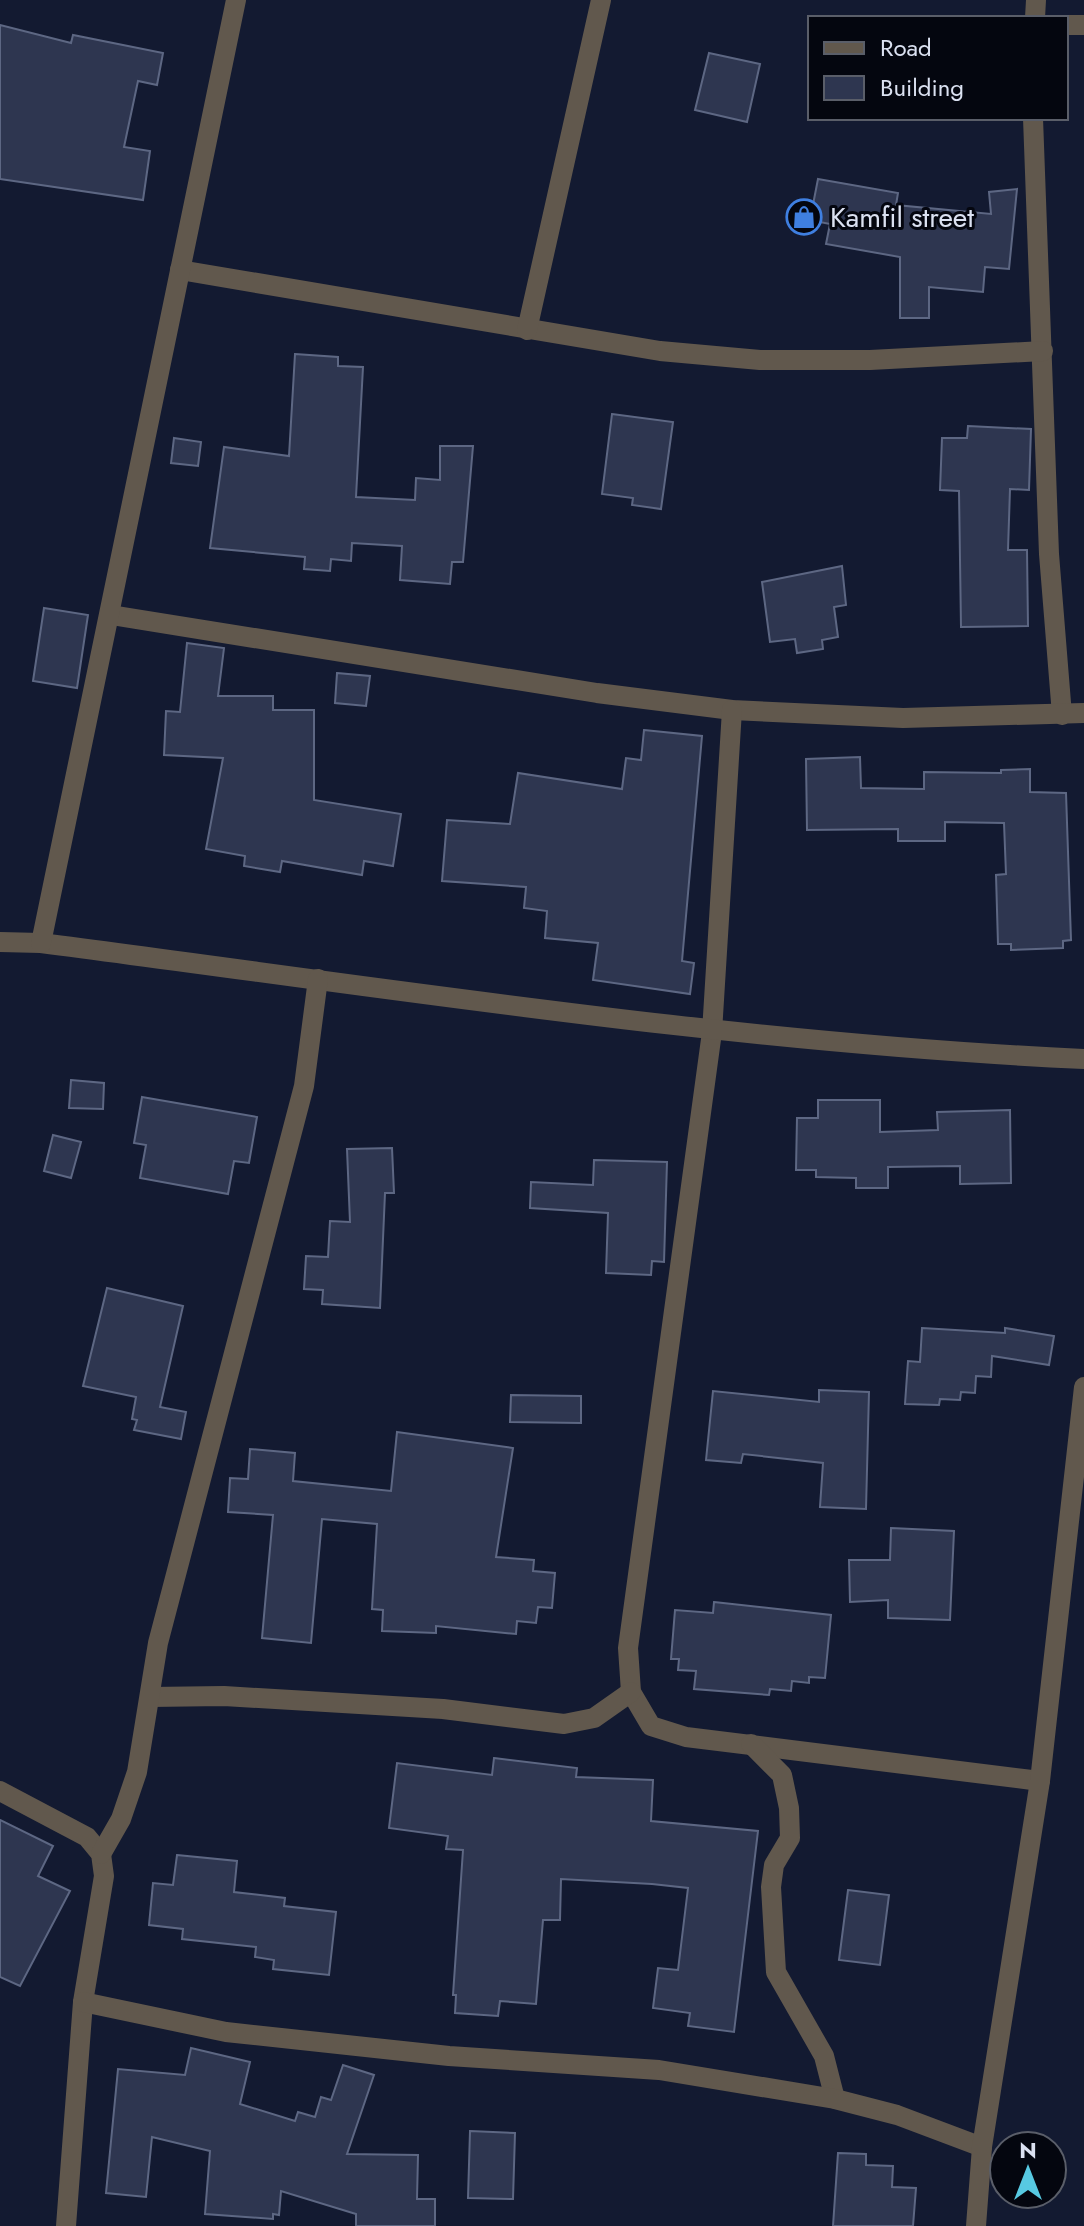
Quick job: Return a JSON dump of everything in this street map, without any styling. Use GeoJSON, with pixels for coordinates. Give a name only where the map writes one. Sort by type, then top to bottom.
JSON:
{"type":"FeatureCollection","features":[{"type":"Feature","properties":{"kind":"street"},"geometry":{"type":"LineString","coordinates":[[41,943],[236,0]]}},
{"type":"Feature","properties":{"kind":"street"},"geometry":{"type":"LineString","coordinates":[[527,330],[601,0]]}},
{"type":"Feature","properties":{"kind":"street"},"geometry":{"type":"LineString","coordinates":[[1033,120],[1049,554],[1062,715]]}},
{"type":"Feature","properties":{"kind":"street"},"geometry":{"type":"LineString","coordinates":[[180,270],[660,351],[760,360],[870,360],[1043,351]]}},
{"type":"Feature","properties":{"kind":"street"},"geometry":{"type":"LineString","coordinates":[[111,615],[597,693],[732,710],[903,718],[1084,713]]}},
{"type":"Feature","properties":{"kind":"street"},"geometry":{"type":"LineString","coordinates":[[732,710],[712,1032],[628,1648],[631,1692],[651,1726],[686,1737],[1040,1781]]}},
{"type":"Feature","properties":{"kind":"street"},"geometry":{"type":"LineString","coordinates":[[0,942],[41,943],[712,1032],[933,1052],[1084,1059]]}},
{"type":"Feature","properties":{"kind":"street"},"geometry":{"type":"LineString","coordinates":[[66,2226],[83,2002],[104,1876],[101,1854],[121,1819],[137,1772],[158,1643],[304,1086],[318,979]]}},
{"type":"Feature","properties":{"kind":"street"},"geometry":{"type":"LineString","coordinates":[[976,2226],[982,2147],[1040,1781],[1084,1387]]}},
{"type":"Feature","properties":{"kind":"street"},"geometry":{"type":"LineString","coordinates":[[150,1697],[224,1696],[443,1709],[564,1724],[594,1718],[631,1692]]}},
{"type":"Feature","properties":{"kind":"street"},"geometry":{"type":"LineString","coordinates":[[751,1744],[782,1775],[789,1808],[790,1838],[774,1865],[771,1887],[776,1972],[824,2056],[835,2099]]}},
{"type":"Feature","properties":{"kind":"street"},"geometry":{"type":"LineString","coordinates":[[0,1791],[78,1832],[101,1854]]}},
{"type":"Feature","properties":{"kind":"street"},"geometry":{"type":"LineString","coordinates":[[83,2002],[226,2032],[449,2056],[659,2070],[835,2099],[897,2115],[982,2147]]}},
{"type":"Feature","properties":{"kind":"building"},"geometry":{"type":"Polygon","coordinates":[[[0,25],[71,43],[73,35],[163,53],[157,85],[138,81],[124,147],[150,151],[143,200],[0,179],[0,25]]]}},
{"type":"Feature","properties":{"kind":"building"},"geometry":{"type":"Polygon","coordinates":[[[709,53],[760,64],[747,122],[695,110],[709,53]]]}},
{"type":"Feature","properties":{"kind":"building"},"geometry":{"type":"Polygon","coordinates":[[[818,179],[898,193],[896,205],[991,214],[989,192],[1017,189],[1009,269],[985,267],[983,292],[929,287],[929,318],[900,318],[900,257],[826,244],[830,224],[810,220],[818,179]]]}},
{"type":"Feature","properties":{"kind":"building"},"geometry":{"type":"Polygon","coordinates":[[[295,354],[338,357],[338,366],[363,367],[356,497],[415,500],[416,478],[440,480],[440,446],[473,446],[463,562],[452,562],[450,584],[400,580],[402,546],[352,543],[351,561],[331,559],[330,571],[304,569],[305,557],[210,548],[224,447],[289,456],[295,354]]]}},
{"type":"Feature","properties":{"kind":"building"},"geometry":{"type":"Polygon","coordinates":[[[612,414],[673,422],[661,509],[632,505],[633,498],[602,494],[612,414]]]}},
{"type":"Feature","properties":{"kind":"building"},"geometry":{"type":"Polygon","coordinates":[[[968,426],[1031,429],[1029,490],[1010,489],[1008,550],[1027,550],[1028,626],[961,627],[959,491],[940,490],[942,438],[967,438],[968,426]]]}},
{"type":"Feature","properties":{"kind":"building"},"geometry":{"type":"Polygon","coordinates":[[[174,438],[201,442],[198,466],[171,463],[174,438]]]}},
{"type":"Feature","properties":{"kind":"building"},"geometry":{"type":"Polygon","coordinates":[[[842,566],[846,605],[834,607],[838,637],[822,640],[823,649],[797,653],[795,639],[770,642],[762,582],[842,566]]]}},
{"type":"Feature","properties":{"kind":"building"},"geometry":{"type":"Polygon","coordinates":[[[44,608],[88,615],[77,688],[33,681],[44,608]]]}},
{"type":"Feature","properties":{"kind":"building"},"geometry":{"type":"Polygon","coordinates":[[[187,643],[224,648],[218,696],[273,696],[273,710],[314,710],[314,800],[401,814],[393,866],[364,861],[362,875],[282,861],[280,872],[244,866],[245,856],[206,849],[223,758],[164,755],[166,711],[180,712],[187,643]]]}},
{"type":"Feature","properties":{"kind":"building"},"geometry":{"type":"Polygon","coordinates":[[[337,673],[370,676],[366,706],[335,703],[337,673]]]}},
{"type":"Feature","properties":{"kind":"building"},"geometry":{"type":"Polygon","coordinates":[[[644,730],[702,736],[682,961],[694,963],[690,994],[593,980],[598,943],[545,938],[547,911],[524,908],[526,887],[442,881],[447,820],[510,824],[518,773],[622,789],[626,758],[641,760],[644,730]]]}},
{"type":"Feature","properties":{"kind":"building"},"geometry":{"type":"Polygon","coordinates":[[[860,757],[861,788],[924,789],[924,772],[1001,773],[1001,770],[1030,769],[1030,792],[1066,793],[1071,940],[1063,941],[1063,948],[1011,950],[1011,944],[998,944],[996,875],[1006,874],[1004,823],[945,822],[945,841],[898,841],[898,829],[807,830],[806,759],[860,757]]]}},
{"type":"Feature","properties":{"kind":"building"},"geometry":{"type":"Polygon","coordinates":[[[71,1080],[104,1083],[103,1109],[69,1108],[71,1080]]]}},
{"type":"Feature","properties":{"kind":"building"},"geometry":{"type":"Polygon","coordinates":[[[142,1097],[257,1117],[249,1163],[234,1161],[228,1194],[140,1178],[146,1145],[134,1143],[142,1097]]]}},
{"type":"Feature","properties":{"kind":"building"},"geometry":{"type":"Polygon","coordinates":[[[818,1100],[880,1100],[880,1132],[938,1130],[937,1112],[1010,1110],[1011,1183],[960,1184],[960,1166],[888,1167],[888,1188],[856,1188],[856,1178],[816,1177],[816,1170],[796,1170],[797,1118],[818,1118],[818,1100]]]}},
{"type":"Feature","properties":{"kind":"building"},"geometry":{"type":"Polygon","coordinates":[[[53,1135],[81,1142],[71,1178],[44,1171],[53,1135]]]}},
{"type":"Feature","properties":{"kind":"building"},"geometry":{"type":"Polygon","coordinates":[[[392,1148],[394,1193],[385,1193],[380,1308],[322,1304],[323,1290],[304,1289],[306,1256],[328,1257],[330,1221],[350,1222],[347,1149],[392,1148]]]}},
{"type":"Feature","properties":{"kind":"building"},"geometry":{"type":"Polygon","coordinates":[[[594,1160],[667,1162],[664,1262],[652,1261],[651,1275],[606,1273],[608,1213],[530,1208],[531,1182],[593,1185],[594,1160]]]}},
{"type":"Feature","properties":{"kind":"building"},"geometry":{"type":"Polygon","coordinates":[[[107,1288],[183,1306],[160,1407],[186,1412],[181,1439],[134,1430],[137,1420],[132,1419],[136,1397],[83,1386],[107,1288]]]}},
{"type":"Feature","properties":{"kind":"building"},"geometry":{"type":"Polygon","coordinates":[[[922,1328],[1005,1333],[1005,1328],[1054,1336],[1049,1365],[992,1356],[991,1377],[976,1376],[975,1393],[961,1392],[960,1400],[940,1399],[939,1405],[905,1404],[908,1361],[920,1362],[922,1328]]]}},
{"type":"Feature","properties":{"kind":"building"},"geometry":{"type":"Polygon","coordinates":[[[819,1390],[869,1392],[866,1509],[820,1507],[823,1463],[743,1454],[741,1463],[706,1460],[713,1391],[819,1402],[819,1390]]]}},
{"type":"Feature","properties":{"kind":"building"},"geometry":{"type":"Polygon","coordinates":[[[511,1395],[581,1396],[581,1423],[510,1422],[511,1395]]]}},
{"type":"Feature","properties":{"kind":"building"},"geometry":{"type":"Polygon","coordinates":[[[397,1432],[513,1448],[496,1557],[534,1560],[533,1571],[555,1573],[552,1608],[538,1607],[536,1623],[517,1621],[516,1634],[436,1626],[436,1633],[382,1631],[383,1610],[372,1609],[377,1524],[322,1519],[311,1643],[262,1638],[273,1515],[228,1512],[230,1478],[248,1479],[250,1449],[295,1453],[293,1481],[391,1491],[397,1432]]]}},
{"type":"Feature","properties":{"kind":"building"},"geometry":{"type":"Polygon","coordinates":[[[891,1528],[954,1531],[950,1620],[888,1618],[888,1600],[850,1602],[849,1560],[890,1560],[891,1528]]]}},
{"type":"Feature","properties":{"kind":"building"},"geometry":{"type":"Polygon","coordinates":[[[714,1602],[831,1615],[825,1678],[809,1677],[809,1683],[792,1681],[791,1691],[770,1689],[769,1695],[694,1689],[696,1671],[678,1670],[679,1659],[671,1659],[675,1610],[713,1613],[714,1602]]]}},
{"type":"Feature","properties":{"kind":"building"},"geometry":{"type":"Polygon","coordinates":[[[494,1758],[577,1768],[576,1777],[653,1780],[651,1821],[758,1831],[734,2032],[688,2026],[690,2013],[653,2008],[658,1968],[678,1970],[688,1888],[652,1884],[561,1879],[560,1920],[543,1920],[536,2004],[500,2001],[498,2016],[455,2013],[456,1995],[453,1995],[463,1850],[446,1849],[448,1836],[389,1828],[397,1763],[492,1775],[494,1758]]]}},
{"type":"Feature","properties":{"kind":"building"},"geometry":{"type":"Polygon","coordinates":[[[0,1820],[53,1846],[38,1876],[70,1891],[20,1986],[0,1977],[0,1820]]]}},
{"type":"Feature","properties":{"kind":"building"},"geometry":{"type":"Polygon","coordinates":[[[177,1855],[237,1861],[234,1892],[285,1898],[284,1906],[336,1912],[329,1975],[273,1969],[274,1960],[255,1957],[256,1947],[182,1939],[183,1929],[149,1925],[153,1883],[173,1885],[177,1855]]]}},
{"type":"Feature","properties":{"kind":"building"},"geometry":{"type":"Polygon","coordinates":[[[848,1890],[889,1895],[880,1965],[839,1960],[848,1890]]]}},
{"type":"Feature","properties":{"kind":"building"},"geometry":{"type":"Polygon","coordinates":[[[191,2048],[250,2062],[240,2104],[295,2121],[298,2112],[315,2117],[321,2097],[331,2100],[343,2065],[374,2075],[347,2154],[418,2155],[417,2199],[435,2199],[435,2226],[356,2226],[356,2214],[281,2191],[279,2215],[273,2214],[273,2219],[205,2214],[210,2151],[152,2137],[146,2197],[106,2193],[118,2069],[185,2075],[191,2048]]]}},
{"type":"Feature","properties":{"kind":"building"},"geometry":{"type":"Polygon","coordinates":[[[470,2131],[515,2133],[513,2199],[468,2198],[470,2131]]]}},
{"type":"Feature","properties":{"kind":"building"},"geometry":{"type":"Polygon","coordinates":[[[838,2153],[866,2154],[866,2165],[893,2166],[892,2187],[916,2188],[913,2226],[833,2226],[838,2153]]]}},
{"type":"Feature","properties":{"kind":"place","name":"Kamfil street"},"geometry":{"type":"Point","coordinates":[804,217]}}]}
